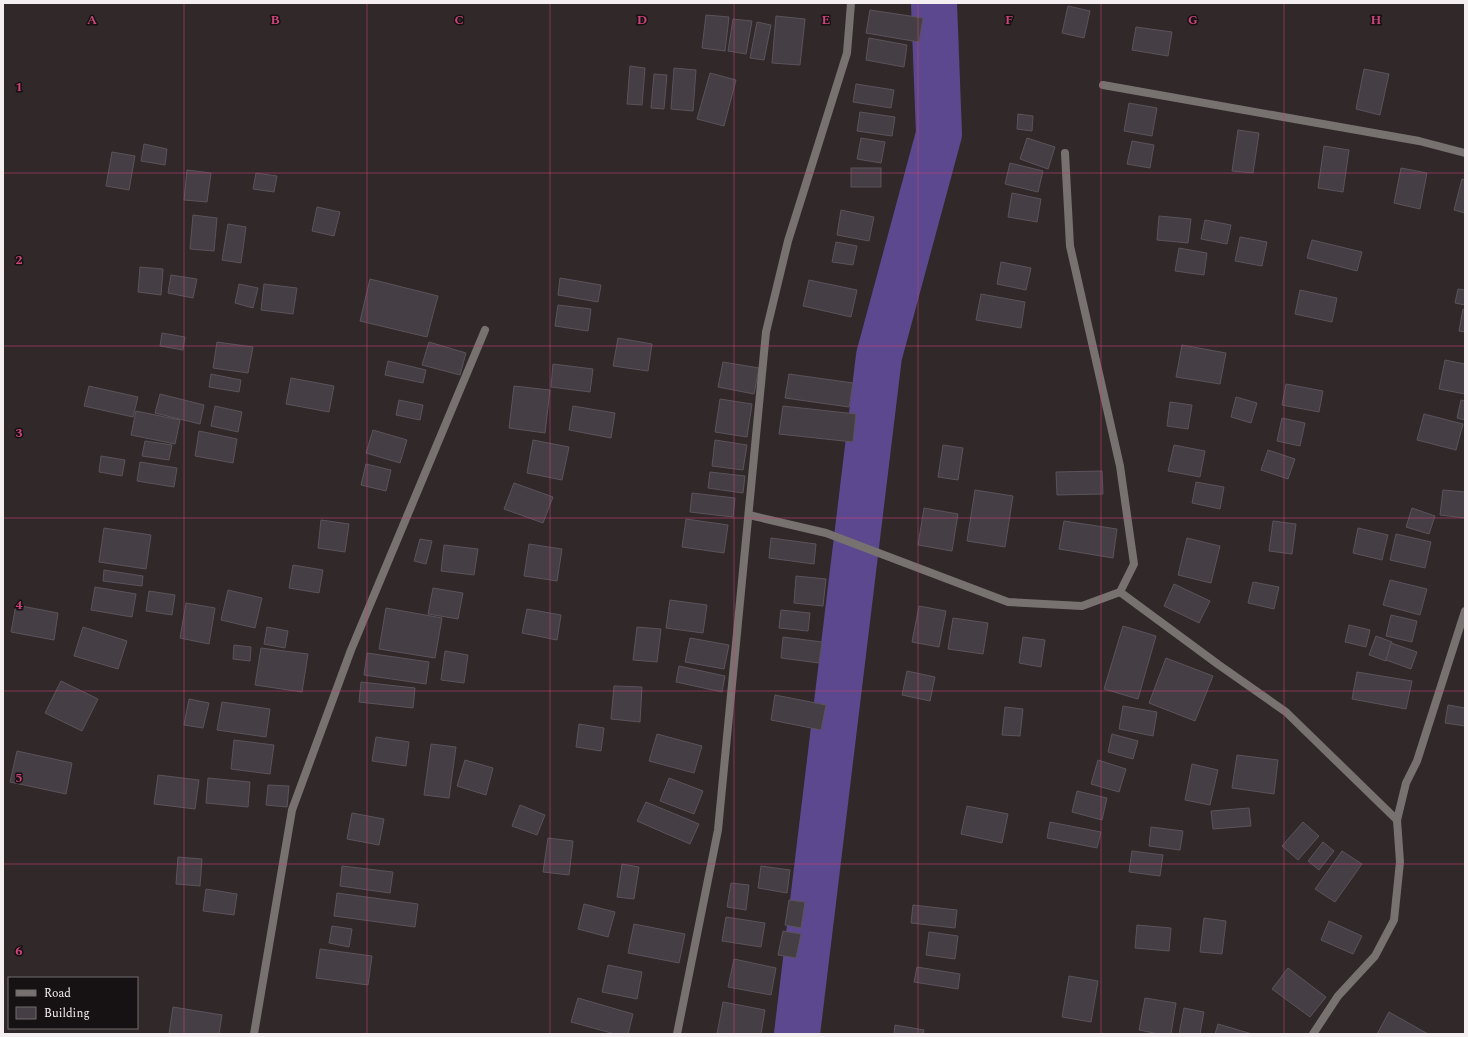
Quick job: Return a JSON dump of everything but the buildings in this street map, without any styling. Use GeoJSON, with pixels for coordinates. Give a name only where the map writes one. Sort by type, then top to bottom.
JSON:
{"type":"FeatureCollection","features":[{"type":"Feature","properties":{"kind":"street"},"geometry":{"type":"LineString","coordinates":[[677,1034],[718,830],[766,332],[788,241],[847,53],[851,3]]}},
{"type":"Feature","properties":{"kind":"street"},"geometry":{"type":"LineString","coordinates":[[1103,85],[1419,141],[1465,153]]}},
{"type":"Feature","properties":{"kind":"street"},"geometry":{"type":"LineString","coordinates":[[749,515],[826,533],[1008,602],[1082,606],[1120,592],[1134,564],[1120,466],[1070,246],[1065,154]]}},
{"type":"Feature","properties":{"kind":"street"},"geometry":{"type":"LineString","coordinates":[[254,1034],[292,810],[351,650],[485,330]]}},
{"type":"Feature","properties":{"kind":"street"},"geometry":{"type":"LineString","coordinates":[[1120,592],[1286,712],[1397,820]]}},
{"type":"Feature","properties":{"kind":"street"},"geometry":{"type":"LineString","coordinates":[[1313,1034],[1338,996],[1375,956],[1394,920],[1400,862],[1397,820],[1406,783],[1417,760],[1465,611]]}},
{"type":"Feature","properties":{"kind":"waterway"},"geometry":{"type":"LineString","coordinates":[[797,1034],[879,356],[939,134],[934,3]]}}]}
